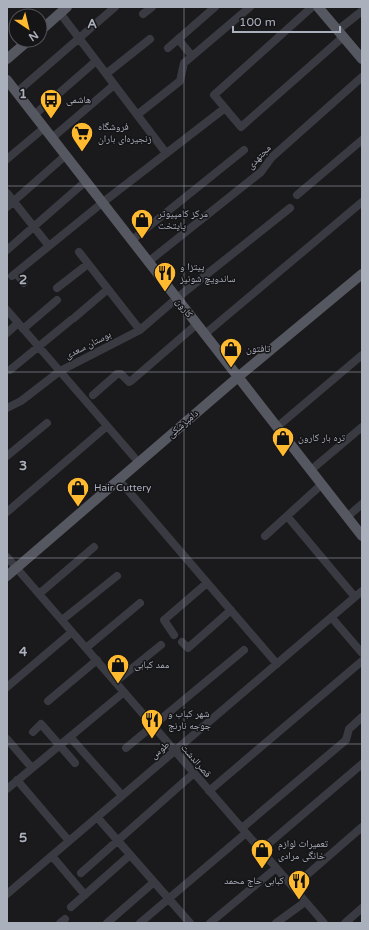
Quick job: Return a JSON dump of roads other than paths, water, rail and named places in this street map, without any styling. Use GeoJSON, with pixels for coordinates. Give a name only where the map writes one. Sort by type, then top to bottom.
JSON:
{"type":"FeatureCollection","features":[{"type":"Feature","properties":{"kind":"main road"},"geometry":{"type":"LineString","coordinates":[[318,7],[362,59]]}},
{"type":"Feature","properties":{"kind":"main road"},"geometry":{"type":"LineString","coordinates":[[48,23],[63,10]]}},
{"type":"Feature","properties":{"kind":"main road"},"geometry":{"type":"LineString","coordinates":[[7,59],[20,48]]}},
{"type":"Feature","properties":{"kind":"main road","name":"کارون"},"geometry":{"type":"LineString","coordinates":[[7,80],[362,536]]}},
{"type":"Feature","properties":{"kind":"main road","name":"دامپزشکی"},"geometry":{"type":"LineString","coordinates":[[7,576],[10,562],[119,480],[136,460],[362,274]]}},
{"type":"Feature","properties":{"kind":"street"},"geometry":{"type":"LineString","coordinates":[[17,92],[115,7]]}},
{"type":"Feature","properties":{"kind":"street"},"geometry":{"type":"LineString","coordinates":[[143,14],[152,7]]}},
{"type":"Feature","properties":{"kind":"street"},"geometry":{"type":"LineString","coordinates":[[168,48],[215,7]]}},
{"type":"Feature","properties":{"kind":"street"},"geometry":{"type":"LineString","coordinates":[[137,115],[180,81],[184,64],[250,7]]}},
{"type":"Feature","properties":{"kind":"street"},"geometry":{"type":"LineString","coordinates":[[312,7],[214,95],[241,127],[362,11]]}},
{"type":"Feature","properties":{"kind":"street"},"geometry":{"type":"LineString","coordinates":[[63,10],[79,38],[166,153]]}},
{"type":"Feature","properties":{"kind":"street"},"geometry":{"type":"LineString","coordinates":[[106,74],[150,39]]}},
{"type":"Feature","properties":{"kind":"street"},"geometry":{"type":"LineString","coordinates":[[178,39],[192,56]]}},
{"type":"Feature","properties":{"kind":"street"},"geometry":{"type":"LineString","coordinates":[[34,115],[96,61]]}},
{"type":"Feature","properties":{"kind":"street","name":"مجتهدی"},"geometry":{"type":"LineString","coordinates":[[148,262],[261,172],[272,157],[362,77]]}},
{"type":"Feature","properties":{"kind":"street"},"geometry":{"type":"LineString","coordinates":[[52,138],[114,85]]}},
{"type":"Feature","properties":{"kind":"street"},"geometry":{"type":"LineString","coordinates":[[24,283],[14,275],[102,202],[225,108]]}},
{"type":"Feature","properties":{"kind":"street"},"geometry":{"type":"LineString","coordinates":[[7,159],[44,128]]}},
{"type":"Feature","properties":{"kind":"street"},"geometry":{"type":"LineString","coordinates":[[297,195],[362,140]]}},
{"type":"Feature","properties":{"kind":"street"},"geometry":{"type":"LineString","coordinates":[[132,240],[244,150]]}},
{"type":"Feature","properties":{"kind":"street"},"geometry":{"type":"LineString","coordinates":[[10,204],[66,155]]}},
{"type":"Feature","properties":{"kind":"street"},"geometry":{"type":"LineString","coordinates":[[7,250],[86,181]]}},
{"type":"Feature","properties":{"kind":"street"},"geometry":{"type":"LineString","coordinates":[[7,193],[10,204],[34,227],[49,246]]}},
{"type":"Feature","properties":{"kind":"street"},"geometry":{"type":"LineString","coordinates":[[204,334],[362,202]]}},
{"type":"Feature","properties":{"kind":"street","name":"بوستان سعدی"},"geometry":{"type":"LineString","coordinates":[[7,408],[21,401],[60,371],[140,330],[177,298],[290,208]]}},
{"type":"Feature","properties":{"kind":"street"},"geometry":{"type":"LineString","coordinates":[[79,252],[140,330]]}},
{"type":"Feature","properties":{"kind":"street"},"geometry":{"type":"LineString","coordinates":[[57,288],[88,264]]}},
{"type":"Feature","properties":{"kind":"street"},"geometry":{"type":"LineString","coordinates":[[10,370],[108,289]]}},
{"type":"Feature","properties":{"kind":"street"},"geometry":{"type":"LineString","coordinates":[[7,333],[21,326],[58,300]]}},
{"type":"Feature","properties":{"kind":"street"},"geometry":{"type":"LineString","coordinates":[[7,310],[136,460]]}},
{"type":"Feature","properties":{"kind":"street"},"geometry":{"type":"LineString","coordinates":[[93,395],[117,374],[121,374],[129,382],[131,381],[197,324]]}},
{"type":"Feature","properties":{"kind":"street"},"geometry":{"type":"LineString","coordinates":[[277,427],[362,355]]}},
{"type":"Feature","properties":{"kind":"street"},"geometry":{"type":"LineString","coordinates":[[7,456],[47,423]]}},
{"type":"Feature","properties":{"kind":"street"},"geometry":{"type":"LineString","coordinates":[[7,512],[107,426]]}},
{"type":"Feature","properties":{"kind":"street"},"geometry":{"type":"LineString","coordinates":[[311,470],[362,428]]}},
{"type":"Feature","properties":{"kind":"street"},"geometry":{"type":"LineString","coordinates":[[119,480],[277,664]]}},
{"type":"Feature","properties":{"kind":"street"},"geometry":{"type":"LineString","coordinates":[[265,536],[322,484]]}},
{"type":"Feature","properties":{"kind":"street"},"geometry":{"type":"LineString","coordinates":[[347,517],[362,504]]}},
{"type":"Feature","properties":{"kind":"street"},"geometry":{"type":"LineString","coordinates":[[287,516],[355,597]]}},
{"type":"Feature","properties":{"kind":"street"},"geometry":{"type":"LineString","coordinates":[[39,594],[94,547]]}},
{"type":"Feature","properties":{"kind":"street","name":"قصرالدشت"},"geometry":{"type":"LineString","coordinates":[[10,562],[324,923]]}},
{"type":"Feature","properties":{"kind":"street"},"geometry":{"type":"LineString","coordinates":[[62,620],[117,576]]}},
{"type":"Feature","properties":{"kind":"street"},"geometry":{"type":"LineString","coordinates":[[174,635],[164,620],[207,583]]}},
{"type":"Feature","properties":{"kind":"street","name":"طوس"},"geometry":{"type":"LineString","coordinates":[[7,894],[362,591]]}},
{"type":"Feature","properties":{"kind":"street"},"geometry":{"type":"LineString","coordinates":[[86,648],[140,603]]}},
{"type":"Feature","properties":{"kind":"street"},"geometry":{"type":"LineString","coordinates":[[182,642],[188,648],[231,610]]}},
{"type":"Feature","properties":{"kind":"street"},"geometry":{"type":"LineString","coordinates":[[332,618],[362,653]]}},
{"type":"Feature","properties":{"kind":"street"},"geometry":{"type":"LineString","coordinates":[[7,687],[72,632]]}},
{"type":"Feature","properties":{"kind":"street"},"geometry":{"type":"LineString","coordinates":[[115,682],[161,645]]}},
{"type":"Feature","properties":{"kind":"street"},"geometry":{"type":"LineString","coordinates":[[126,748],[244,650]]}},
{"type":"Feature","properties":{"kind":"street"},"geometry":{"type":"LineString","coordinates":[[48,701],[96,660]]}},
{"type":"Feature","properties":{"kind":"street"},"geometry":{"type":"LineString","coordinates":[[209,791],[362,661]]}},
{"type":"Feature","properties":{"kind":"street"},"geometry":{"type":"LineString","coordinates":[[7,789],[124,692]]}},
{"type":"Feature","properties":{"kind":"street"},"geometry":{"type":"LineString","coordinates":[[140,923],[347,738],[349,729],[362,718]]}},
{"type":"Feature","properties":{"kind":"street"},"geometry":{"type":"LineString","coordinates":[[33,732],[42,724],[75,763]]}},
{"type":"Feature","properties":{"kind":"street"},"geometry":{"type":"LineString","coordinates":[[70,737],[120,792]]}},
{"type":"Feature","properties":{"kind":"street"},"geometry":{"type":"LineString","coordinates":[[7,739],[32,768]]}},
{"type":"Feature","properties":{"kind":"street"},"geometry":{"type":"LineString","coordinates":[[260,850],[362,764]]}},
{"type":"Feature","properties":{"kind":"street"},"geometry":{"type":"LineString","coordinates":[[81,873],[194,773]]}},
{"type":"Feature","properties":{"kind":"street"},"geometry":{"type":"LineString","coordinates":[[18,780],[69,841]]}},
{"type":"Feature","properties":{"kind":"street"},"geometry":{"type":"LineString","coordinates":[[97,817],[190,923]]}},
{"type":"Feature","properties":{"kind":"street"},"geometry":{"type":"LineString","coordinates":[[293,887],[362,827]]}},
{"type":"Feature","properties":{"kind":"street"},"geometry":{"type":"LineString","coordinates":[[71,907],[130,854]]}},
{"type":"Feature","properties":{"kind":"street"},"geometry":{"type":"LineString","coordinates":[[52,856],[85,895]]}},
{"type":"Feature","properties":{"kind":"street"},"geometry":{"type":"LineString","coordinates":[[210,923],[276,868]]}},
{"type":"Feature","properties":{"kind":"street"},"geometry":{"type":"LineString","coordinates":[[107,923],[154,882]]}},
{"type":"Feature","properties":{"kind":"street"},"geometry":{"type":"LineString","coordinates":[[276,923],[306,902]]}},
{"type":"Feature","properties":{"kind":"street"},"geometry":{"type":"LineString","coordinates":[[345,923],[362,908]]}},
{"type":"Feature","properties":{"kind":"place","name":"هاشمی"},"geometry":{"type":"Point","coordinates":[51,120]}},
{"type":"Feature","properties":{"kind":"place","name":"فروشگاه زنجیره‌ای باران"},"geometry":{"type":"Point","coordinates":[82,152]}},
{"type":"Feature","properties":{"kind":"place","name":"مرکز کامپیوتر پایتخت"},"geometry":{"type":"Point","coordinates":[142,240]}},
{"type":"Feature","properties":{"kind":"place","name":"پیتزا و ساندویچ شونیز"},"geometry":{"type":"Point","coordinates":[165,292]}},
{"type":"Feature","properties":{"kind":"place","name":"تافتون"},"geometry":{"type":"Point","coordinates":[231,368]}},
{"type":"Feature","properties":{"kind":"place","name":"تره بار کارون"},"geometry":{"type":"Point","coordinates":[283,458]}},
{"type":"Feature","properties":{"kind":"place","name":"Hair Cuttery"},"geometry":{"type":"Point","coordinates":[78,508]}},
{"type":"Feature","properties":{"kind":"place","name":"ممد کبابی"},"geometry":{"type":"Point","coordinates":[118,684]}},
{"type":"Feature","properties":{"kind":"place","name":"شهر کباب و جوجه نارنج"},"geometry":{"type":"Point","coordinates":[152,740]}},
{"type":"Feature","properties":{"kind":"place","name":"تعمیرات لوازم خانگی مرادی"},"geometry":{"type":"Point","coordinates":[262,870]}},
{"type":"Feature","properties":{"kind":"place","name":"کبابی حاج محمد"},"geometry":{"type":"Point","coordinates":[299,900]}}]}
